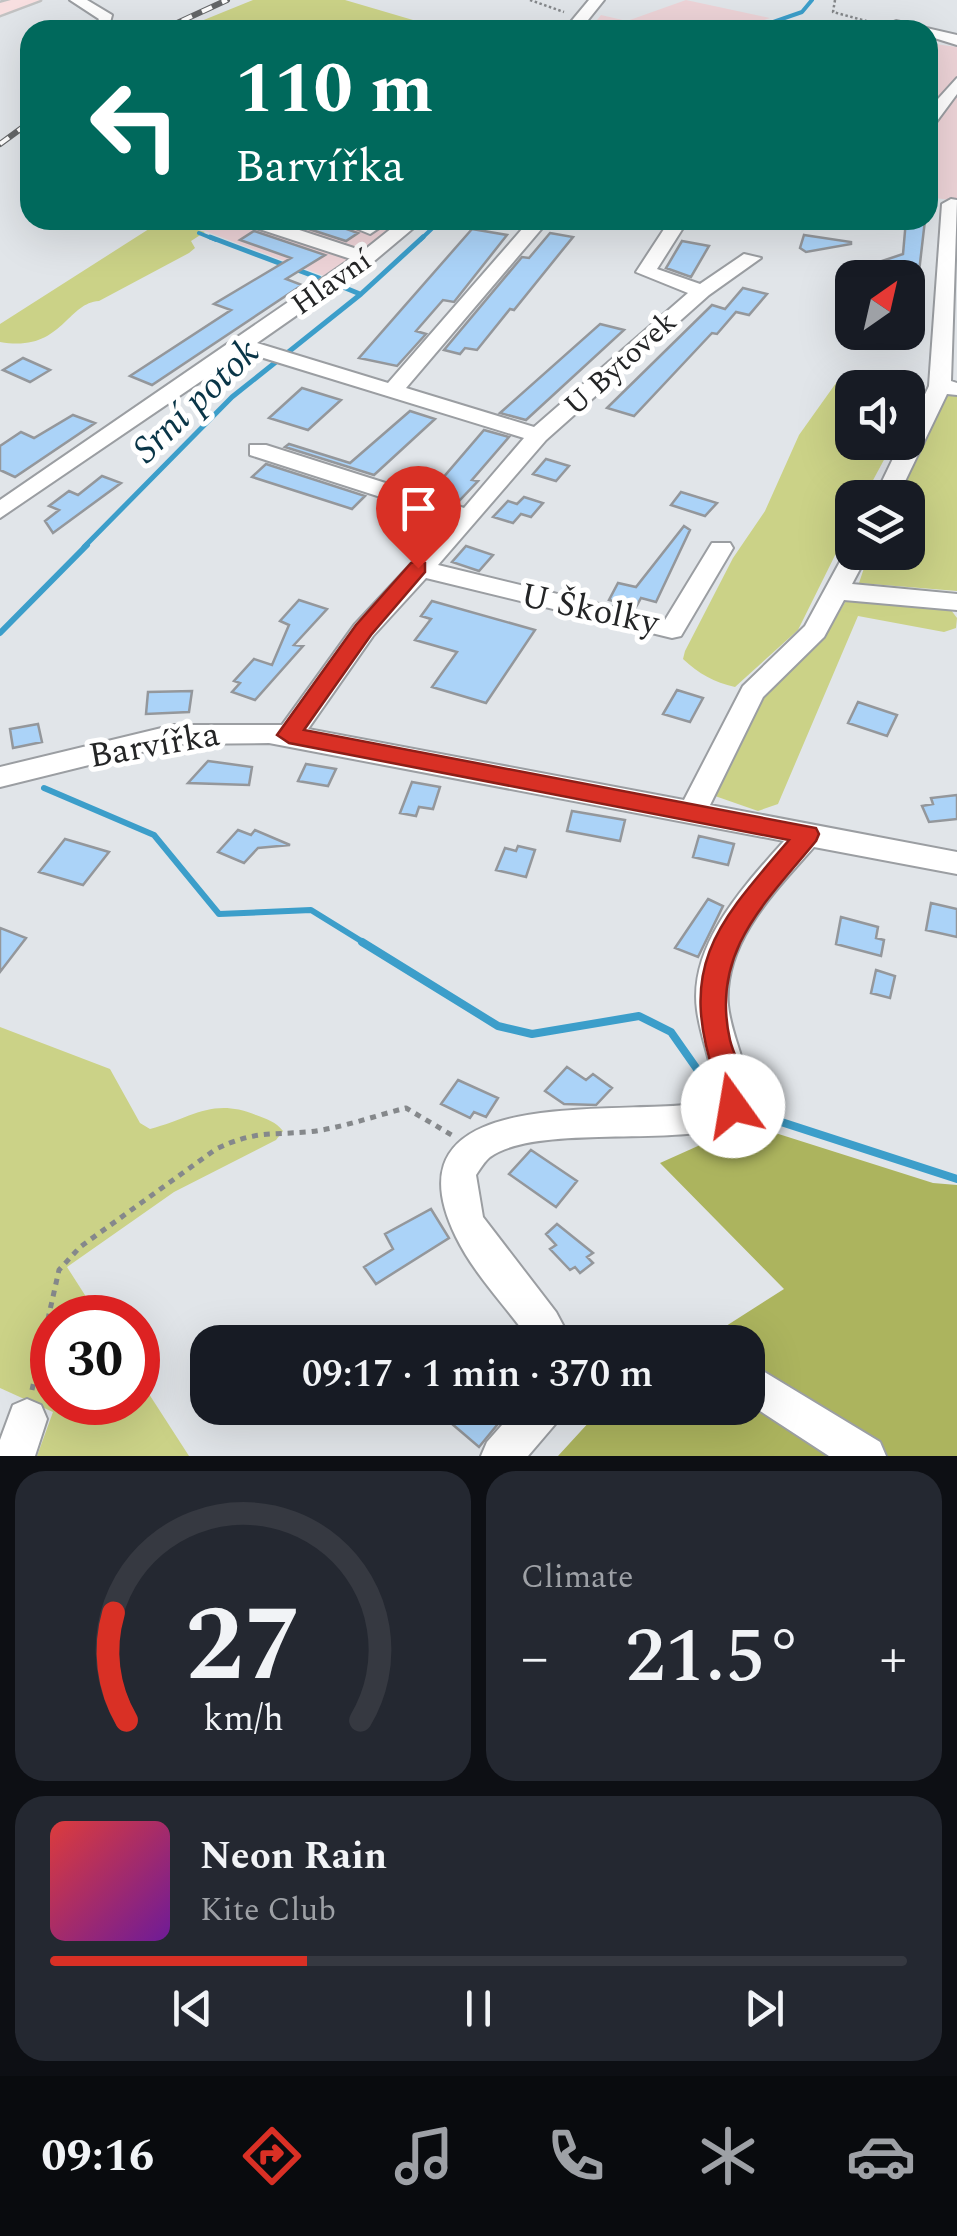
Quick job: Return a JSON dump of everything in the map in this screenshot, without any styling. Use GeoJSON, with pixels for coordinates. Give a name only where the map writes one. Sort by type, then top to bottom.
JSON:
{"type":"FeatureCollection","features":[{"type":"Feature","properties":{"kind":"main road"},"geometry":{"type":"LineString","coordinates":[[0,8],[28,0]]}},
{"type":"Feature","properties":{"kind":"street"},"geometry":{"type":"LineString","coordinates":[[76,0],[106,20]]}},
{"type":"Feature","properties":{"kind":"street"},"geometry":{"type":"LineString","coordinates":[[580,20],[597,0]]}},
{"type":"Feature","properties":{"kind":"street"},"geometry":{"type":"LineString","coordinates":[[938,108],[957,84]]}},
{"type":"Feature","properties":{"kind":"street"},"geometry":{"type":"LineString","coordinates":[[894,480],[948,388],[954,205]]}},
{"type":"Feature","properties":{"kind":"street"},"geometry":{"type":"LineString","coordinates":[[284,230],[366,258]]}},
{"type":"Feature","properties":{"kind":"street","name":"Hlavní"},"geometry":{"type":"LineString","coordinates":[[0,511],[401,230]]}},
{"type":"Feature","properties":{"kind":"street"},"geometry":{"type":"LineString","coordinates":[[392,391],[531,230]]}},
{"type":"Feature","properties":{"kind":"street","name":"U Bytovek"},"geometry":{"type":"LineString","coordinates":[[673,230],[646,272],[702,291]]}},
{"type":"Feature","properties":{"kind":"street","name":"U Bytovek"},"geometry":{"type":"LineString","coordinates":[[538,435],[702,291],[751,258]]}},
{"type":"Feature","properties":{"kind":"street"},"geometry":{"type":"LineString","coordinates":[[240,345],[538,435],[364,630],[289,735]]}},
{"type":"Feature","properties":{"kind":"street"},"geometry":{"type":"LineString","coordinates":[[258,450],[467,517]]}},
{"type":"Feature","properties":{"kind":"street","name":"U Školky"},"geometry":{"type":"LineString","coordinates":[[418,568],[672,630],[721,548]]}},
{"type":"Feature","properties":{"kind":"street"},"geometry":{"type":"LineString","coordinates":[[693,811],[752,692],[808,640],[848,570]]}},
{"type":"Feature","properties":{"kind":"street"},"geometry":{"type":"LineString","coordinates":[[838,591],[957,602]]}},
{"type":"Feature","properties":{"kind":"street","name":"Barvířka"},"geometry":{"type":"LineString","coordinates":[[0,777],[205,728],[289,735],[957,863]]}},
{"type":"Feature","properties":{"kind":"street"},"geometry":{"type":"LineString","coordinates":[[540,1325],[463,1212],[457,1173],[476,1149],[513,1128],[699,1123],[729,1112],[734,1092],[717,1040],[712,998],[718,964],[734,921],[807,834]]}},
{"type":"Feature","properties":{"kind":"street"},"geometry":{"type":"LineString","coordinates":[[765,1391],[866,1456]]}},
{"type":"Feature","properties":{"kind":"street"},"geometry":{"type":"LineString","coordinates":[[501,1456],[529,1425]]}},
{"type":"Feature","properties":{"kind":"path"},"geometry":{"type":"LineString","coordinates":[[530,0],[569,20]]}},
{"type":"Feature","properties":{"kind":"path"},"geometry":{"type":"LineString","coordinates":[[835,0],[832,12],[859,20]]}},
{"type":"Feature","properties":{"kind":"path"},"geometry":{"type":"LineString","coordinates":[[21,1438],[39,1337],[51,1291],[66,1260],[216,1149],[261,1132],[306,1132],[406,1108],[476,1149]]}},
{"type":"Feature","properties":{"kind":"shaded area"},"geometry":{"type":"Polygon","coordinates":[[[686,0],[770,18],[764,20],[630,20],[686,0]]]}},
{"type":"Feature","properties":{"kind":"shaded area"},"geometry":{"type":"Polygon","coordinates":[[[601,15],[623,20],[597,20],[601,15]]]}},
{"type":"Feature","properties":{"kind":"shaded area"},"geometry":{"type":"Polygon","coordinates":[[[938,44],[957,47],[957,201],[938,198],[938,44]]]}},
{"type":"Feature","properties":{"kind":"shaded area"},"geometry":{"type":"Polygon","coordinates":[[[202,230],[389,230],[327,277],[202,230]]]}},
{"type":"Feature","properties":{"kind":"green space"},"geometry":{"type":"Polygon","coordinates":[[[253,0],[345,0],[413,20],[204,20],[253,0]]]}},
{"type":"Feature","properties":{"kind":"green space"},"geometry":{"type":"Polygon","coordinates":[[[147,230],[205,232],[191,241],[195,248],[189,253],[88,304],[37,341],[0,342],[0,324],[147,230]]]}},
{"type":"Feature","properties":{"kind":"green space"},"geometry":{"type":"Polygon","coordinates":[[[835,384],[835,460],[884,460],[873,480],[835,480],[835,555],[798,630],[735,687],[701,673],[683,659],[685,651],[733,558],[765,511],[799,435],[835,384]]]}},
{"type":"Feature","properties":{"kind":"green space"},"geometry":{"type":"Polygon","coordinates":[[[947,394],[957,394],[957,591],[859,583],[863,570],[925,570],[925,480],[903,480],[913,460],[925,460],[925,437],[947,394]]]}},
{"type":"Feature","properties":{"kind":"green space"},"geometry":{"type":"Polygon","coordinates":[[[847,599],[951,610],[957,618],[956,628],[944,632],[858,616],[778,804],[758,811],[715,796],[715,787],[754,712],[780,676],[826,635],[847,599]]]}},
{"type":"Feature","properties":{"kind":"green space"},"geometry":{"type":"Polygon","coordinates":[[[0,1027],[110,1069],[140,1123],[150,1129],[202,1111],[227,1108],[264,1118],[283,1131],[276,1140],[174,1192],[67,1267],[85,1295],[30,1295],[30,1402],[0,1388],[0,1027]]]}},
{"type":"Feature","properties":{"kind":"green space"},"geometry":{"type":"Polygon","coordinates":[[[747,1124],[933,1183],[957,1185],[957,1456],[558,1456],[586,1425],[765,1425],[765,1325],[728,1325],[784,1289],[660,1163],[747,1124]]]}},
{"type":"Feature","properties":{"kind":"green space"},"geometry":{"type":"Polygon","coordinates":[[[160,1411],[189,1456],[37,1456],[48,1425],[160,1425],[160,1411]]]}},
{"type":"Feature","properties":{"kind":"building"},"geometry":{"type":"Polygon","coordinates":[[[312,230],[358,233],[346,241],[312,230]]]}},
{"type":"Feature","properties":{"kind":"building"},"geometry":{"type":"Polygon","coordinates":[[[471,230],[507,235],[454,302],[443,300],[416,331],[426,334],[397,366],[359,358],[471,230]]]}},
{"type":"Feature","properties":{"kind":"building"},"geometry":{"type":"Polygon","coordinates":[[[905,230],[924,230],[920,260],[885,260],[903,254],[905,230]]]}},
{"type":"Feature","properties":{"kind":"building"},"geometry":{"type":"Polygon","coordinates":[[[254,231],[325,255],[286,279],[302,285],[152,385],[130,376],[231,310],[214,304],[291,258],[240,240],[254,231]]]}},
{"type":"Feature","properties":{"kind":"building"},"geometry":{"type":"Polygon","coordinates":[[[550,233],[573,237],[514,310],[510,309],[477,350],[465,348],[460,354],[444,350],[522,257],[529,258],[550,233]]]}},
{"type":"Feature","properties":{"kind":"building"},"geometry":{"type":"Polygon","coordinates":[[[804,235],[851,244],[806,252],[800,248],[804,235]]]}},
{"type":"Feature","properties":{"kind":"building"},"geometry":{"type":"Polygon","coordinates":[[[682,241],[709,246],[691,277],[666,268],[682,241]]]}},
{"type":"Feature","properties":{"kind":"building"},"geometry":{"type":"Polygon","coordinates":[[[743,288],[767,294],[749,315],[736,312],[717,334],[712,333],[634,416],[607,408],[712,305],[725,309],[743,288]]]}},
{"type":"Feature","properties":{"kind":"building"},"geometry":{"type":"Polygon","coordinates":[[[600,324],[624,330],[526,420],[500,413],[600,324]]]}},
{"type":"Feature","properties":{"kind":"building"},"geometry":{"type":"Polygon","coordinates":[[[23,358],[50,370],[30,382],[3,370],[23,358]]]}},
{"type":"Feature","properties":{"kind":"building"},"geometry":{"type":"Polygon","coordinates":[[[302,388],[341,400],[308,430],[269,418],[302,388]]]}},
{"type":"Feature","properties":{"kind":"building"},"geometry":{"type":"Polygon","coordinates":[[[410,411],[435,419],[374,475],[285,447],[289,444],[350,463],[410,411]]]}},
{"type":"Feature","properties":{"kind":"building"},"geometry":{"type":"Polygon","coordinates":[[[73,415],[95,423],[15,477],[0,470],[0,446],[21,432],[34,438],[73,415]]]}},
{"type":"Feature","properties":{"kind":"building"},"geometry":{"type":"Polygon","coordinates":[[[484,430],[509,437],[472,480],[478,481],[458,502],[430,493],[484,430]]]}},
{"type":"Feature","properties":{"kind":"building"},"geometry":{"type":"Polygon","coordinates":[[[546,459],[569,466],[556,481],[533,474],[546,459]]]}},
{"type":"Feature","properties":{"kind":"building"},"geometry":{"type":"Polygon","coordinates":[[[266,464],[365,496],[352,509],[252,477],[266,464]]]}},
{"type":"Feature","properties":{"kind":"building"},"geometry":{"type":"Polygon","coordinates":[[[102,476],[121,483],[53,533],[45,521],[59,510],[49,506],[69,491],[78,495],[102,476]]]}},
{"type":"Feature","properties":{"kind":"building"},"geometry":{"type":"Polygon","coordinates":[[[681,492],[717,503],[705,516],[671,505],[681,492]]]}},
{"type":"Feature","properties":{"kind":"building"},"geometry":{"type":"Polygon","coordinates":[[[524,497],[543,503],[531,517],[521,514],[513,523],[493,517],[508,501],[517,504],[524,497]]]}},
{"type":"Feature","properties":{"kind":"building"},"geometry":{"type":"Polygon","coordinates":[[[684,526],[690,530],[656,602],[641,598],[636,607],[609,600],[618,583],[636,587],[684,526]]]}},
{"type":"Feature","properties":{"kind":"building"},"geometry":{"type":"Polygon","coordinates":[[[466,546],[493,555],[479,571],[452,562],[466,546]]]}},
{"type":"Feature","properties":{"kind":"building"},"geometry":{"type":"Polygon","coordinates":[[[299,600],[327,609],[294,645],[303,646],[255,700],[232,692],[240,683],[234,681],[254,659],[272,665],[289,625],[280,621],[299,600]]]}},
{"type":"Feature","properties":{"kind":"building"},"geometry":{"type":"Polygon","coordinates":[[[432,601],[535,630],[486,703],[432,687],[457,652],[415,640],[431,619],[421,616],[432,601]]]}},
{"type":"Feature","properties":{"kind":"building"},"geometry":{"type":"Polygon","coordinates":[[[677,690],[703,698],[690,722],[663,714],[677,690]]]}},
{"type":"Feature","properties":{"kind":"building"},"geometry":{"type":"Polygon","coordinates":[[[192,691],[189,712],[146,714],[148,692],[192,691]]]}},
{"type":"Feature","properties":{"kind":"building"},"geometry":{"type":"Polygon","coordinates":[[[858,702],[897,715],[887,736],[848,723],[858,702]]]}},
{"type":"Feature","properties":{"kind":"building"},"geometry":{"type":"Polygon","coordinates":[[[38,724],[42,742],[13,748],[10,729],[38,724]]]}},
{"type":"Feature","properties":{"kind":"building"},"geometry":{"type":"Polygon","coordinates":[[[208,761],[252,767],[249,785],[188,783],[208,761]]]}},
{"type":"Feature","properties":{"kind":"building"},"geometry":{"type":"Polygon","coordinates":[[[306,764],[336,769],[328,786],[298,781],[306,764]]]}},
{"type":"Feature","properties":{"kind":"building"},"geometry":{"type":"Polygon","coordinates":[[[412,782],[440,787],[433,809],[419,807],[416,816],[400,813],[412,782]]]}},
{"type":"Feature","properties":{"kind":"building"},"geometry":{"type":"Polygon","coordinates":[[[957,795],[957,819],[929,822],[922,806],[933,804],[931,798],[957,795]]]}},
{"type":"Feature","properties":{"kind":"building"},"geometry":{"type":"Polygon","coordinates":[[[572,811],[625,820],[620,841],[567,831],[572,811]]]}},
{"type":"Feature","properties":{"kind":"building"},"geometry":{"type":"Polygon","coordinates":[[[238,830],[251,835],[255,830],[290,845],[258,848],[244,863],[218,852],[238,830]]]}},
{"type":"Feature","properties":{"kind":"building"},"geometry":{"type":"Polygon","coordinates":[[[699,836],[734,844],[728,865],[693,857],[699,836]]]}},
{"type":"Feature","properties":{"kind":"building"},"geometry":{"type":"Polygon","coordinates":[[[65,839],[109,852],[83,885],[39,872],[65,839]]]}},
{"type":"Feature","properties":{"kind":"building"},"geometry":{"type":"Polygon","coordinates":[[[518,846],[535,850],[526,877],[496,870],[505,848],[516,851],[518,846]]]}},
{"type":"Feature","properties":{"kind":"building"},"geometry":{"type":"Polygon","coordinates":[[[708,899],[723,906],[698,957],[675,948],[708,899]]]}},
{"type":"Feature","properties":{"kind":"building"},"geometry":{"type":"Polygon","coordinates":[[[931,903],[957,909],[957,937],[926,930],[931,903]]]}},
{"type":"Feature","properties":{"kind":"building"},"geometry":{"type":"Polygon","coordinates":[[[841,917],[878,927],[876,938],[884,940],[881,956],[836,944],[841,917]]]}},
{"type":"Feature","properties":{"kind":"building"},"geometry":{"type":"Polygon","coordinates":[[[0,928],[26,938],[0,972],[0,928]]]}},
{"type":"Feature","properties":{"kind":"building"},"geometry":{"type":"Polygon","coordinates":[[[876,970],[895,976],[890,998],[871,993],[876,970]]]}},
{"type":"Feature","properties":{"kind":"building"},"geometry":{"type":"Polygon","coordinates":[[[567,1067],[586,1080],[593,1074],[612,1088],[596,1105],[564,1104],[545,1091],[567,1067]]]}},
{"type":"Feature","properties":{"kind":"building"},"geometry":{"type":"Polygon","coordinates":[[[458,1080],[498,1098],[486,1117],[474,1112],[470,1118],[441,1104],[458,1080]]]}},
{"type":"Feature","properties":{"kind":"building"},"geometry":{"type":"Polygon","coordinates":[[[531,1150],[577,1181],[556,1207],[509,1174],[531,1150]]]}},
{"type":"Feature","properties":{"kind":"building"},"geometry":{"type":"Polygon","coordinates":[[[431,1209],[449,1238],[376,1284],[364,1267],[393,1249],[385,1234],[431,1209]]]}},
{"type":"Feature","properties":{"kind":"building"},"geometry":{"type":"Polygon","coordinates":[[[557,1224],[593,1253],[587,1257],[593,1263],[580,1273],[575,1267],[570,1270],[550,1249],[556,1245],[546,1234],[557,1224]]]}},
{"type":"Feature","properties":{"kind":"building"},"geometry":{"type":"Polygon","coordinates":[[[453,1425],[497,1425],[479,1447],[453,1425]]]}},
{"type":"Feature","properties":{"kind":"waterway","name":"Srní potok"},"geometry":{"type":"LineString","coordinates":[[779,20],[802,12],[812,0]]}},
{"type":"Feature","properties":{"kind":"waterway","name":"Srní potok"},"geometry":{"type":"LineString","coordinates":[[420,240],[430,230]]}},
{"type":"Feature","properties":{"kind":"waterway"},"geometry":{"type":"LineString","coordinates":[[199,233],[216,240]]}},
{"type":"Feature","properties":{"kind":"waterway"},"geometry":{"type":"LineString","coordinates":[[210,237],[319,278]]}},
{"type":"Feature","properties":{"kind":"waterway","name":"Srní potok"},"geometry":{"type":"LineString","coordinates":[[84,547],[232,397],[361,294],[423,237]]}},
{"type":"Feature","properties":{"kind":"waterway"},"geometry":{"type":"LineString","coordinates":[[338,285],[360,294]]}},
{"type":"Feature","properties":{"kind":"waterway","name":"Srní potok"},"geometry":{"type":"LineString","coordinates":[[0,633],[87,545]]}},
{"type":"Feature","properties":{"kind":"waterway"},"geometry":{"type":"LineString","coordinates":[[44,788],[154,835],[219,914],[311,910],[366,944]]}},
{"type":"Feature","properties":{"kind":"waterway"},"geometry":{"type":"LineString","coordinates":[[362,942],[498,1026],[532,1034],[639,1016],[671,1032],[718,1099]]}},
{"type":"Feature","properties":{"kind":"waterway"},"geometry":{"type":"LineString","coordinates":[[741,1109],[957,1179]]}},
{"type":"Feature","properties":{"kind":"railway"},"geometry":{"type":"LineString","coordinates":[[184,20],[227,0]]}},
{"type":"Feature","properties":{"kind":"railway"},"geometry":{"type":"LineString","coordinates":[[0,144],[20,129]]}},
{"type":"Feature","properties":{"kind":"route"},"geometry":{"type":"LineString","coordinates":[[418,568],[364,630],[289,735],[807,834],[734,921],[718,964],[712,998],[717,1040],[734,1092],[733,1106]]}}]}
